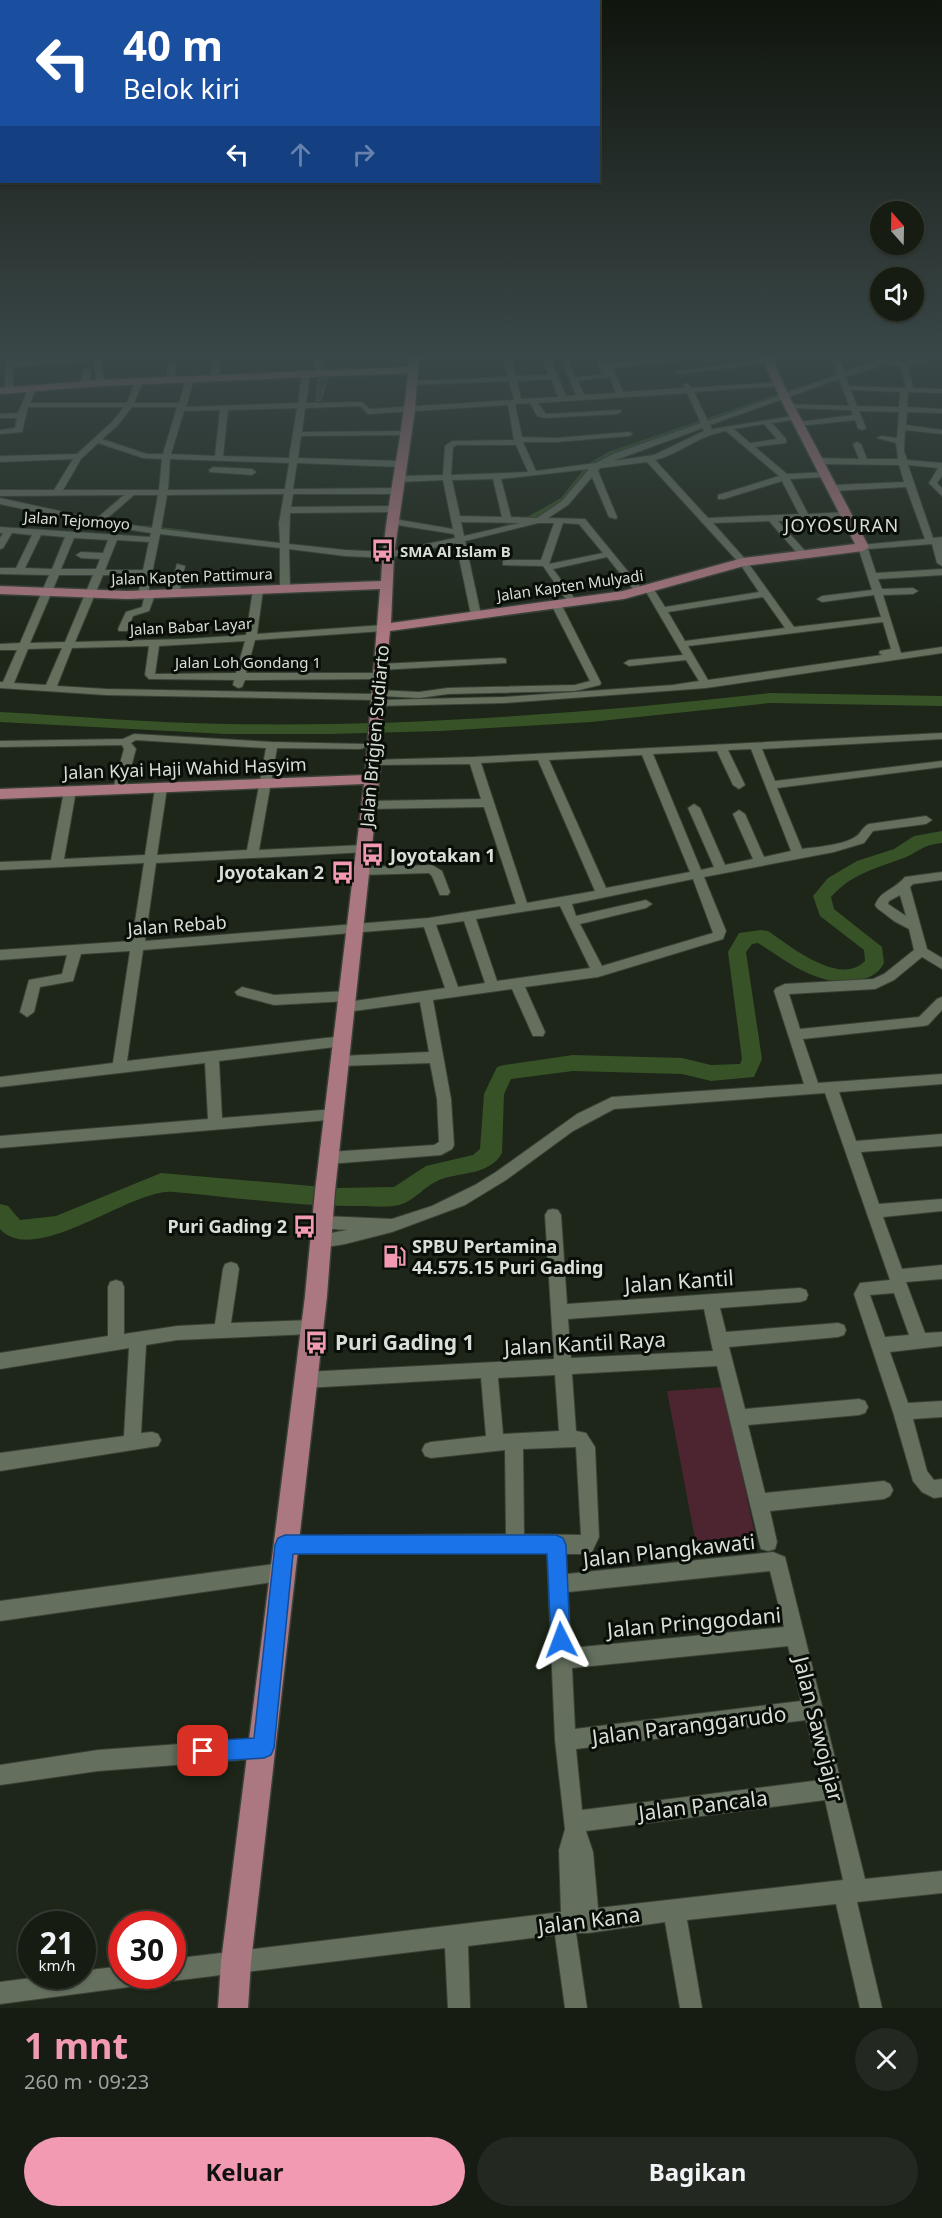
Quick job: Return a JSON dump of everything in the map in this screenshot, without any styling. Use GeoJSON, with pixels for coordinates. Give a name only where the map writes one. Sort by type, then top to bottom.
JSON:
{"type":"FeatureCollection","features":[{"type":"Feature","properties":{"kind":"main road","name":"Jalan Brigjen Sudiarto"},"geometry":{"type":"LineString","coordinates":[[234,2008],[236,1962],[264,1748],[281,1572],[357,930],[363,849],[373,771],[367,743],[376,701],[388,552],[404,447]]}},
{"type":"Feature","properties":{"kind":"main road"},"geometry":{"type":"LineString","coordinates":[[811,447],[863,547]]}},
{"type":"Feature","properties":{"kind":"main road","name":"Jalan Kapten Mulyadi"},"geometry":{"type":"LineString","coordinates":[[383,628],[557,606],[645,591],[712,568],[743,562],[863,547]]}},
{"type":"Feature","properties":{"kind":"main road","name":"Jalan Kapten Pattimura"},"geometry":{"type":"LineString","coordinates":[[0,590],[146,595],[385,585]]}},
{"type":"Feature","properties":{"kind":"main road","name":"Jalan Kyai Haji Wahid Hasyim"},"geometry":{"type":"LineString","coordinates":[[0,794],[264,784],[373,771]]}},
{"type":"Feature","properties":{"kind":"street"},"geometry":{"type":"LineString","coordinates":[[57,492],[79,456],[90,447]]}},
{"type":"Feature","properties":{"kind":"street"},"geometry":{"type":"LineString","coordinates":[[116,447],[135,454],[166,458],[401,464]]}},
{"type":"Feature","properties":{"kind":"street"},"geometry":{"type":"LineString","coordinates":[[123,629],[129,614],[146,609],[148,573],[170,447]]}},
{"type":"Feature","properties":{"kind":"street"},"geometry":{"type":"LineString","coordinates":[[205,494],[218,458],[219,447]]}},
{"type":"Feature","properties":{"kind":"street"},"geometry":{"type":"LineString","coordinates":[[285,589],[286,510],[296,447]]}},
{"type":"Feature","properties":{"kind":"street"},"geometry":{"type":"LineString","coordinates":[[451,447],[447,477],[476,615]]}},
{"type":"Feature","properties":{"kind":"street"},"geometry":{"type":"LineString","coordinates":[[480,447],[481,453]]}},
{"type":"Feature","properties":{"kind":"street"},"geometry":{"type":"LineString","coordinates":[[522,447],[533,474]]}},
{"type":"Feature","properties":{"kind":"street"},"geometry":{"type":"LineString","coordinates":[[394,522],[459,537],[530,520],[555,501],[604,455],[627,447]]}},
{"type":"Feature","properties":{"kind":"street"},"geometry":{"type":"LineString","coordinates":[[0,497],[98,521],[155,531],[388,552],[530,520],[565,503],[591,467],[642,447]]}},
{"type":"Feature","properties":{"kind":"street"},"geometry":{"type":"LineString","coordinates":[[400,479],[533,474],[649,459],[665,456],[679,447]]}},
{"type":"Feature","properties":{"kind":"street"},"geometry":{"type":"LineString","coordinates":[[748,447],[785,477],[805,517]]}},
{"type":"Feature","properties":{"kind":"street"},"geometry":{"type":"LineString","coordinates":[[858,447],[864,462]]}},
{"type":"Feature","properties":{"kind":"street"},"geometry":{"type":"LineString","coordinates":[[901,447],[902,462],[909,484],[936,540],[942,563]]}},
{"type":"Feature","properties":{"kind":"street"},"geometry":{"type":"LineString","coordinates":[[0,459],[79,456]]}},
{"type":"Feature","properties":{"kind":"street"},"geometry":{"type":"LineString","coordinates":[[649,459],[743,562],[792,631]]}},
{"type":"Feature","properties":{"kind":"street"},"geometry":{"type":"LineString","coordinates":[[819,462],[902,462],[942,467],[933,483],[942,493]]}},
{"type":"Feature","properties":{"kind":"street"},"geometry":{"type":"LineString","coordinates":[[591,467],[613,516]]}},
{"type":"Feature","properties":{"kind":"street"},"geometry":{"type":"LineString","coordinates":[[213,470],[252,472]]}},
{"type":"Feature","properties":{"kind":"street"},"geometry":{"type":"LineString","coordinates":[[721,497],[785,477],[826,474]]}},
{"type":"Feature","properties":{"kind":"street"},"geometry":{"type":"LineString","coordinates":[[496,476],[507,519]]}},
{"type":"Feature","properties":{"kind":"street"},"geometry":{"type":"LineString","coordinates":[[834,488],[909,484]]}},
{"type":"Feature","properties":{"kind":"street"},"geometry":{"type":"LineString","coordinates":[[0,497],[57,492],[205,494],[398,491]]}},
{"type":"Feature","properties":{"kind":"street"},"geometry":{"type":"LineString","coordinates":[[85,535],[130,494]]}},
{"type":"Feature","properties":{"kind":"street"},"geometry":{"type":"LineString","coordinates":[[286,510],[396,509]]}},
{"type":"Feature","properties":{"kind":"street"},"geometry":{"type":"LineString","coordinates":[[706,520],[848,515]]}},
{"type":"Feature","properties":{"kind":"street"},"geometry":{"type":"LineString","coordinates":[[771,518],[802,553]]}},
{"type":"Feature","properties":{"kind":"street"},"geometry":{"type":"LineString","coordinates":[[455,519],[583,521],[662,610],[704,681]]}},
{"type":"Feature","properties":{"kind":"street"},"geometry":{"type":"LineString","coordinates":[[506,563],[545,563],[560,520]]}},
{"type":"Feature","properties":{"kind":"street"},"geometry":{"type":"LineString","coordinates":[[0,546],[5,530]]}},
{"type":"Feature","properties":{"kind":"street","name":"Jalan Tejomoyo"},"geometry":{"type":"LineString","coordinates":[[5,530],[114,537],[155,531]]}},
{"type":"Feature","properties":{"kind":"street"},"geometry":{"type":"LineString","coordinates":[[19,571],[38,532]]}},
{"type":"Feature","properties":{"kind":"street"},"geometry":{"type":"LineString","coordinates":[[71,534],[45,592],[25,648],[3,686],[376,701],[557,697],[704,681],[942,650]]}},
{"type":"Feature","properties":{"kind":"street"},"geometry":{"type":"LineString","coordinates":[[50,689],[114,537]]}},
{"type":"Feature","properties":{"kind":"street"},"geometry":{"type":"LineString","coordinates":[[704,681],[897,651],[863,547],[936,540]]}},
{"type":"Feature","properties":{"kind":"street"},"geometry":{"type":"LineString","coordinates":[[573,603],[547,567],[610,554]]}},
{"type":"Feature","properties":{"kind":"street"},"geometry":{"type":"LineString","coordinates":[[81,555],[107,556]]}},
{"type":"Feature","properties":{"kind":"street"},"geometry":{"type":"LineString","coordinates":[[174,594],[180,566]]}},
{"type":"Feature","properties":{"kind":"street"},"geometry":{"type":"LineString","coordinates":[[0,586],[3,571],[148,573]]}},
{"type":"Feature","properties":{"kind":"street"},"geometry":{"type":"LineString","coordinates":[[873,576],[942,572]]}},
{"type":"Feature","properties":{"kind":"street"},"geometry":{"type":"LineString","coordinates":[[236,695],[251,638],[258,590]]}},
{"type":"Feature","properties":{"kind":"street"},"geometry":{"type":"LineString","coordinates":[[822,599],[878,592],[913,591]]}},
{"type":"Feature","properties":{"kind":"street"},"geometry":{"type":"LineString","coordinates":[[662,610],[765,594]]}},
{"type":"Feature","properties":{"kind":"street"},"geometry":{"type":"LineString","coordinates":[[376,701],[448,691],[575,688],[597,683],[557,606]]}},
{"type":"Feature","properties":{"kind":"street"},"geometry":{"type":"LineString","coordinates":[[682,644],[887,620]]}},
{"type":"Feature","properties":{"kind":"street","name":"Jalan Babar Layar"},"geometry":{"type":"LineString","coordinates":[[0,647],[154,644],[383,628]]}},
{"type":"Feature","properties":{"kind":"street","name":"Jalan Loh Gondang 1"},"geometry":{"type":"LineString","coordinates":[[154,644],[151,676],[239,677],[379,672],[502,661]]}},
{"type":"Feature","properties":{"kind":"street"},"geometry":{"type":"LineString","coordinates":[[630,663],[690,657]]}},
{"type":"Feature","properties":{"kind":"street"},"geometry":{"type":"LineString","coordinates":[[373,771],[474,760],[942,736]]}},
{"type":"Feature","properties":{"kind":"street"},"geometry":{"type":"LineString","coordinates":[[0,744],[125,742],[134,737],[272,745],[367,743]]}},
{"type":"Feature","properties":{"kind":"street"},"geometry":{"type":"LineString","coordinates":[[119,789],[130,749],[125,742]]}},
{"type":"Feature","properties":{"kind":"street"},"geometry":{"type":"LineString","coordinates":[[252,854],[272,745]]}},
{"type":"Feature","properties":{"kind":"street"},"geometry":{"type":"LineString","coordinates":[[755,746],[798,854]]}},
{"type":"Feature","properties":{"kind":"street"},"geometry":{"type":"LineString","coordinates":[[721,748],[739,785]]}},
{"type":"Feature","properties":{"kind":"street"},"geometry":{"type":"LineString","coordinates":[[242,992],[274,1000],[348,1002],[426,998],[598,972],[718,936],[720,931],[646,751]]}},
{"type":"Feature","properties":{"kind":"street"},"geometry":{"type":"LineString","coordinates":[[542,756],[602,893]]}},
{"type":"Feature","properties":{"kind":"street"},"geometry":{"type":"LineString","coordinates":[[474,760],[523,908]]}},
{"type":"Feature","properties":{"kind":"street"},"geometry":{"type":"LineString","coordinates":[[772,785],[942,764]]}},
{"type":"Feature","properties":{"kind":"street"},"geometry":{"type":"LineString","coordinates":[[119,1069],[161,788]]}},
{"type":"Feature","properties":{"kind":"street"},"geometry":{"type":"LineString","coordinates":[[57,862],[70,791]]}},
{"type":"Feature","properties":{"kind":"street"},"geometry":{"type":"LineString","coordinates":[[368,805],[487,803]]}},
{"type":"Feature","properties":{"kind":"street"},"geometry":{"type":"LineString","coordinates":[[694,808],[721,870]]}},
{"type":"Feature","properties":{"kind":"street"},"geometry":{"type":"LineString","coordinates":[[739,814],[760,861]]}},
{"type":"Feature","properties":{"kind":"street","name":"Jalan Rebab"},"geometry":{"type":"LineString","coordinates":[[0,955],[357,930],[429,922],[565,901],[853,843],[863,839],[865,830],[869,828],[926,820]]}},
{"type":"Feature","properties":{"kind":"street"},"geometry":{"type":"LineString","coordinates":[[0,866],[363,849]]}},
{"type":"Feature","properties":{"kind":"street"},"geometry":{"type":"LineString","coordinates":[[361,871],[432,869],[438,873],[444,892]]}},
{"type":"Feature","properties":{"kind":"street"},"geometry":{"type":"LineString","coordinates":[[916,927],[898,918],[881,905],[884,898],[904,888],[909,880],[942,876]]}},
{"type":"Feature","properties":{"kind":"street"},"geometry":{"type":"LineString","coordinates":[[904,888],[921,951],[942,964]]}},
{"type":"Feature","properties":{"kind":"street"},"geometry":{"type":"LineString","coordinates":[[565,901],[572,921],[598,972]]}},
{"type":"Feature","properties":{"kind":"street"},"geometry":{"type":"LineString","coordinates":[[572,921],[646,904]]}},
{"type":"Feature","properties":{"kind":"street"},"geometry":{"type":"LineString","coordinates":[[469,916],[493,988]]}},
{"type":"Feature","properties":{"kind":"street"},"geometry":{"type":"LineString","coordinates":[[429,922],[453,993]]}},
{"type":"Feature","properties":{"kind":"street"},"geometry":{"type":"LineString","coordinates":[[27,1012],[34,983],[68,978],[75,951]]}},
{"type":"Feature","properties":{"kind":"street"},"geometry":{"type":"LineString","coordinates":[[812,1087],[780,994],[782,990],[875,984],[889,977],[921,951]]}},
{"type":"Feature","properties":{"kind":"street"},"geometry":{"type":"LineString","coordinates":[[517,984],[538,1032]]}},
{"type":"Feature","properties":{"kind":"street"},"geometry":{"type":"LineString","coordinates":[[329,1158],[436,1151],[447,1145],[444,1099],[426,998]]}},
{"type":"Feature","properties":{"kind":"street"},"geometry":{"type":"LineString","coordinates":[[795,1035],[922,1021],[942,1002]]}},
{"type":"Feature","properties":{"kind":"street"},"geometry":{"type":"LineString","coordinates":[[0,1082],[343,1041]]}},
{"type":"Feature","properties":{"kind":"street"},"geometry":{"type":"LineString","coordinates":[[212,1055],[215,1124]]}},
{"type":"Feature","properties":{"kind":"street"},"geometry":{"type":"LineString","coordinates":[[340,1061],[437,1057]]}},
{"type":"Feature","properties":{"kind":"street"},"geometry":{"type":"LineString","coordinates":[[323,1216],[404,1224],[481,1188],[592,1111],[612,1103],[942,1079]]}},
{"type":"Feature","properties":{"kind":"street"},"geometry":{"type":"LineString","coordinates":[[830,1086],[919,1341]]}},
{"type":"Feature","properties":{"kind":"street"},"geometry":{"type":"LineString","coordinates":[[0,1142],[335,1115]]}},
{"type":"Feature","properties":{"kind":"street"},"geometry":{"type":"LineString","coordinates":[[851,1147],[942,1140]]}},
{"type":"Feature","properties":{"kind":"street"},"geometry":{"type":"LineString","coordinates":[[874,1211],[942,1205]]}},
{"type":"Feature","properties":{"kind":"street"},"geometry":{"type":"LineString","coordinates":[[553,1215],[568,1439]]}},
{"type":"Feature","properties":{"kind":"street"},"geometry":{"type":"LineString","coordinates":[[222,1331],[231,1269]]}},
{"type":"Feature","properties":{"kind":"street"},"geometry":{"type":"LineString","coordinates":[[935,1487],[919,1475],[902,1412],[863,1290],[942,1272]]}},
{"type":"Feature","properties":{"kind":"street"},"geometry":{"type":"LineString","coordinates":[[116,1287],[116,1343]]}},
{"type":"Feature","properties":{"kind":"street","name":"Jalan Kantil"},"geometry":{"type":"LineString","coordinates":[[560,1312],[800,1295]]}},
{"type":"Feature","properties":{"kind":"street"},"geometry":{"type":"LineString","coordinates":[[710,1302],[768,1542]]}},
{"type":"Feature","properties":{"kind":"street"},"geometry":{"type":"LineString","coordinates":[[0,1361],[138,1339],[222,1331],[311,1328]]}},
{"type":"Feature","properties":{"kind":"street","name":"Jalan Kantil Raya"},"geometry":{"type":"LineString","coordinates":[[304,1380],[564,1367],[721,1349],[838,1330]]}},
{"type":"Feature","properties":{"kind":"street"},"geometry":{"type":"LineString","coordinates":[[132,1441],[138,1339]]}},
{"type":"Feature","properties":{"kind":"street"},"geometry":{"type":"LineString","coordinates":[[880,1345],[942,1339]]}},
{"type":"Feature","properties":{"kind":"street"},"geometry":{"type":"LineString","coordinates":[[489,1371],[495,1442]]}},
{"type":"Feature","properties":{"kind":"street"},"geometry":{"type":"LineString","coordinates":[[738,1418],[859,1407]]}},
{"type":"Feature","properties":{"kind":"street"},"geometry":{"type":"LineString","coordinates":[[902,1412],[942,1408]]}},
{"type":"Feature","properties":{"kind":"street"},"geometry":{"type":"LineString","coordinates":[[285,1545],[515,1543],[585,1545],[590,1537],[586,1447],[580,1439],[495,1442],[431,1450]]}},
{"type":"Feature","properties":{"kind":"street"},"geometry":{"type":"LineString","coordinates":[[0,1462],[132,1441],[152,1440]]}},
{"type":"Feature","properties":{"kind":"street"},"geometry":{"type":"LineString","coordinates":[[514,1441],[515,1543]]}},
{"type":"Feature","properties":{"kind":"street"},"geometry":{"type":"LineString","coordinates":[[759,1503],[884,1490]]}},
{"type":"Feature","properties":{"kind":"street"},"geometry":{"type":"LineString","coordinates":[[556,1545],[565,1740],[573,1827],[570,1850],[575,1922],[576,2008]]}},
{"type":"Feature","properties":{"kind":"street","name":"Jalan Plangkawati"},"geometry":{"type":"LineString","coordinates":[[558,1584],[773,1562],[778,1563],[781,1569]]}},
{"type":"Feature","properties":{"kind":"street","name":"Jalan Sawojajar"},"geometry":{"type":"LineString","coordinates":[[781,1569],[833,1789],[871,2008]]}},
{"type":"Feature","properties":{"kind":"street"},"geometry":{"type":"LineString","coordinates":[[0,1611],[281,1572]]}},
{"type":"Feature","properties":{"kind":"street","name":"Jalan Pringgodani"},"geometry":{"type":"LineString","coordinates":[[561,1659],[796,1636]]}},
{"type":"Feature","properties":{"kind":"street","name":"Jalan Paranggarudo"},"geometry":{"type":"LineString","coordinates":[[565,1740],[814,1709]]}},
{"type":"Feature","properties":{"kind":"street"},"geometry":{"type":"LineString","coordinates":[[0,1775],[75,1763],[162,1754],[264,1748]]}},
{"type":"Feature","properties":{"kind":"street","name":"Jalan Pancala"},"geometry":{"type":"LineString","coordinates":[[573,1827],[833,1789]]}},
{"type":"Feature","properties":{"kind":"street","name":"Jalan Kana"},"geometry":{"type":"LineString","coordinates":[[186,1968],[849,1890],[942,1882]]}},
{"type":"Feature","properties":{"kind":"street"},"geometry":{"type":"LineString","coordinates":[[674,1910],[691,2008]]}},
{"type":"Feature","properties":{"kind":"street"},"geometry":{"type":"LineString","coordinates":[[456,1936],[459,2008]]}},
{"type":"Feature","properties":{"kind":"street"},"geometry":{"type":"LineString","coordinates":[[0,1993],[108,1979]]}},
{"type":"Feature","properties":{"kind":"shaded area"},"geometry":{"type":"Polygon","coordinates":[[[723,1387],[756,1539],[696,1544],[667,1391],[723,1387]]]}},
{"type":"Feature","properties":{"kind":"waterway"},"geometry":{"type":"LineString","coordinates":[[498,529],[532,518],[564,500],[591,466],[611,454],[632,447]]}},
{"type":"Feature","properties":{"kind":"waterway"},"geometry":{"type":"LineString","coordinates":[[145,527],[187,532]]}},
{"type":"Feature","properties":{"kind":"waterway"},"geometry":{"type":"LineString","coordinates":[[0,717],[225,729],[329,729],[441,726],[591,717],[770,698],[942,701]]}},
{"type":"Feature","properties":{"kind":"waterway"},"geometry":{"type":"LineString","coordinates":[[0,1213],[15,1230],[58,1225],[161,1182],[335,1197],[398,1196],[434,1172],[479,1162],[491,1153],[494,1094],[504,1073],[532,1067],[573,1063],[682,1066],[711,1073],[747,1071],[752,1059],[737,952],[746,938],[761,936],[816,971],[839,976],[866,972],[875,963],[873,947],[826,912],[822,896],[834,882],[863,865],[900,853],[920,840],[942,837]]}},
{"type":"Feature","properties":{"kind":"place","name":"SMA Al Islam B"},"geometry":{"type":"Point","coordinates":[382,551]}},
{"type":"Feature","properties":{"kind":"place","name":"Joyotakan 1"},"geometry":{"type":"Point","coordinates":[372,855]}},
{"type":"Feature","properties":{"kind":"place","name":"Joyotakan 2"},"geometry":{"type":"Point","coordinates":[342,872]}},
{"type":"Feature","properties":{"kind":"place","name":"Puri Gading 2"},"geometry":{"type":"Point","coordinates":[305,1226]}},
{"type":"Feature","properties":{"kind":"place","name":"SPBU Pertamina 44.575.15 Puri Gading"},"geometry":{"type":"Point","coordinates":[394,1256]}},
{"type":"Feature","properties":{"kind":"place","name":"Puri Gading 1"},"geometry":{"type":"Point","coordinates":[317,1342]}},
{"type":"Feature","properties":{"kind":"district","name":"JOYOSURAN"},"geometry":{"type":"Point","coordinates":[842,525]}},
{"type":"Feature","properties":{"kind":"route"},"geometry":{"type":"LineString","coordinates":[[203,1751],[264,1748],[285,1545],[515,1543],[556,1545],[561,1640]]}}]}
